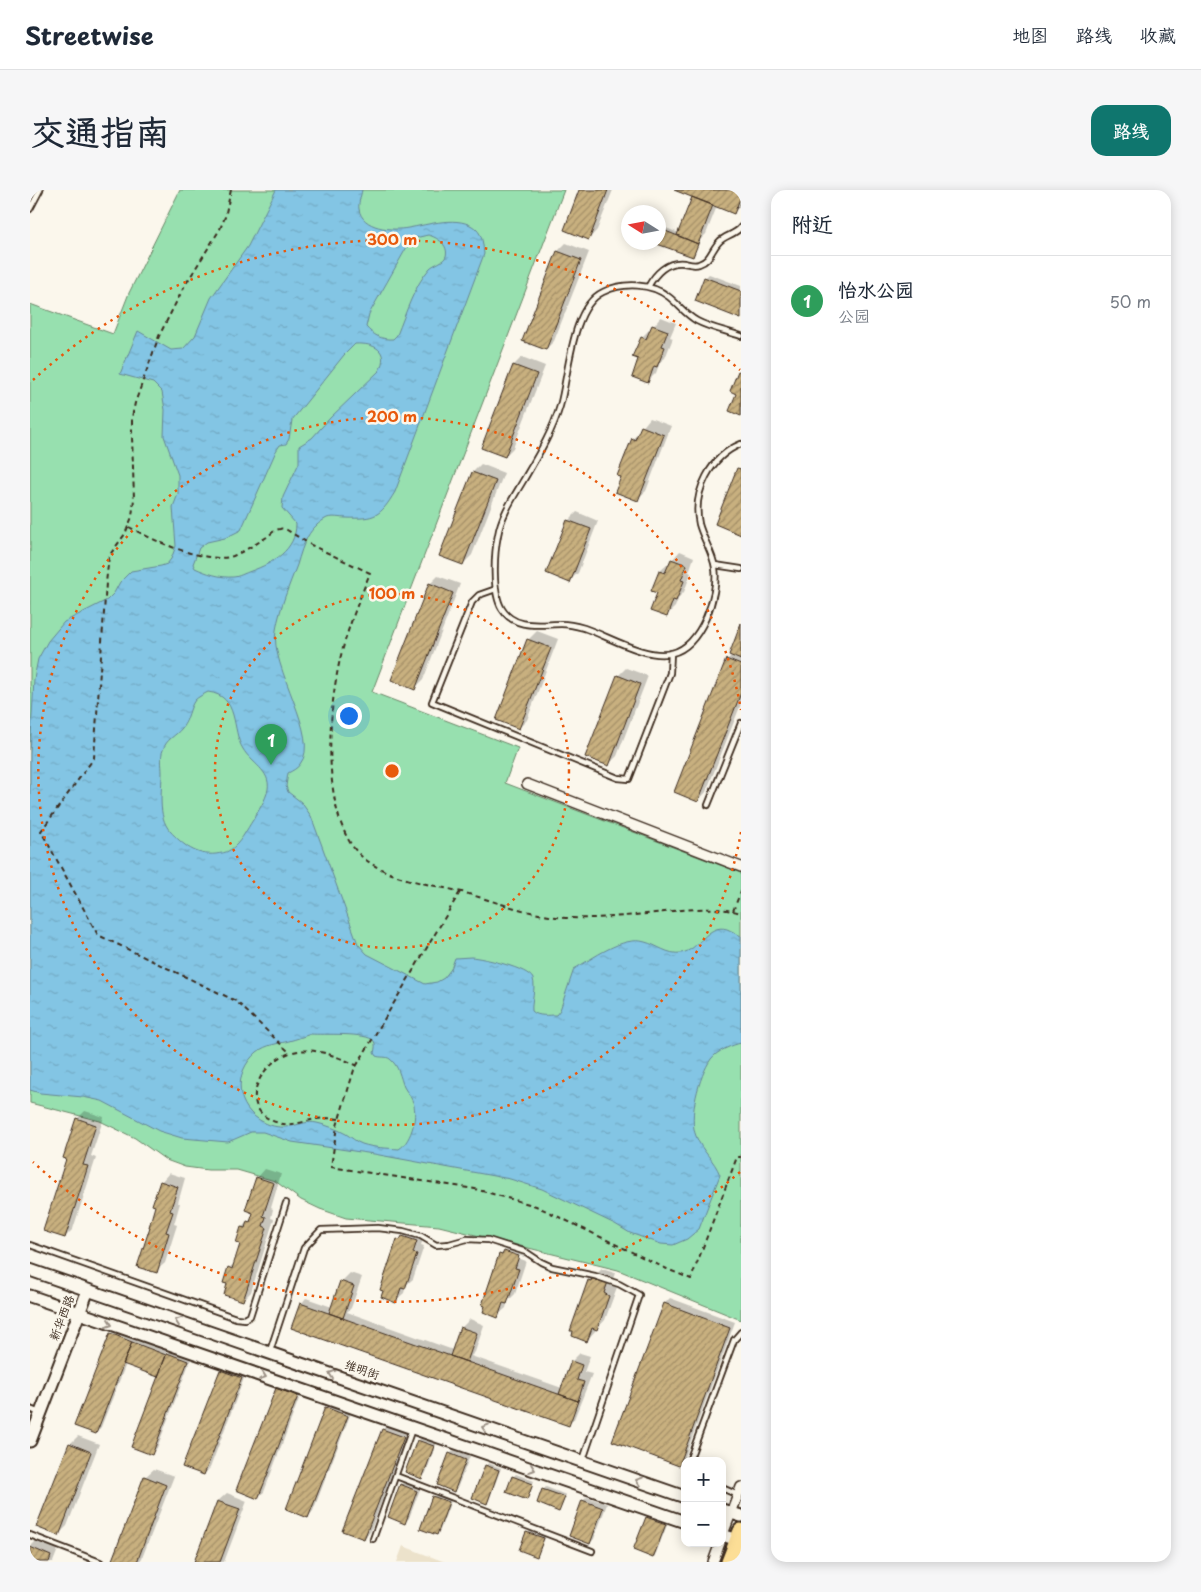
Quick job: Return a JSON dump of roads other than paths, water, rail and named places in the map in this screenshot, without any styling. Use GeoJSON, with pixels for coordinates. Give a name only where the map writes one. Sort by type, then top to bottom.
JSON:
{"type":"FeatureCollection","features":[{"type":"Feature","properties":{"kind":"main road"},"geometry":{"type":"LineString","coordinates":[[730,1562],[739,1536]]}},
{"type":"Feature","properties":{"kind":"street"},"geometry":{"type":"LineString","coordinates":[[527,784],[741,867]]}},
{"type":"Feature","properties":{"kind":"street","name":"维明街"},"geometry":{"type":"LineString","coordinates":[[30,1270],[681,1496]]}},
{"type":"Feature","properties":{"kind":"street","name":"新华西路"},"geometry":{"type":"LineString","coordinates":[[30,1441],[35,1411],[88,1290]]}},
{"type":"Feature","properties":{"kind":"street"},"geometry":{"type":"LineString","coordinates":[[30,1296],[681,1521]]}},
{"type":"Feature","properties":{"kind":"street"},"geometry":{"type":"LineString","coordinates":[[726,1526],[740,1491]]}},
{"type":"Feature","properties":{"kind":"street"},"geometry":{"type":"LineString","coordinates":[[726,1536],[739,1536]]}},
{"type":"Feature","properties":{"kind":"street"},"geometry":{"type":"LineString","coordinates":[[713,1562],[719,1547]]}},
{"type":"Feature","properties":{"kind":"lane"},"geometry":{"type":"LineString","coordinates":[[30,209],[40,190]]}},
{"type":"Feature","properties":{"kind":"lane"},"geometry":{"type":"LineString","coordinates":[[648,287],[654,276],[663,268],[682,263],[697,265],[708,260],[718,243],[741,227]]}},
{"type":"Feature","properties":{"kind":"lane"},"geometry":{"type":"LineString","coordinates":[[741,336],[698,322],[687,315],[662,292],[648,287],[636,285],[602,292],[588,305],[581,316],[575,334],[566,381],[552,428],[512,499],[498,535],[496,589],[502,609],[510,618],[524,624],[540,626],[572,625],[647,652],[661,655],[671,654],[682,648],[693,638],[702,625],[715,590],[715,565],[699,522],[698,499],[700,489],[718,459],[741,444]]}},
{"type":"Feature","properties":{"kind":"lane"},"geometry":{"type":"LineString","coordinates":[[715,565],[741,569]]}},
{"type":"Feature","properties":{"kind":"lane"},"geometry":{"type":"LineString","coordinates":[[496,589],[479,595],[472,602],[432,702],[618,778],[629,779],[670,672],[671,654]]}},
{"type":"Feature","properties":{"kind":"lane"},"geometry":{"type":"LineString","coordinates":[[708,805],[741,723]]}},
{"type":"Feature","properties":{"kind":"lane"},"geometry":{"type":"LineString","coordinates":[[30,1245],[236,1318],[245,1319],[250,1316],[286,1203]]}},
{"type":"Feature","properties":{"kind":"lane"},"geometry":{"type":"LineString","coordinates":[[269,1353],[304,1248],[321,1230],[378,1228],[402,1231],[421,1236],[436,1245],[467,1239],[488,1240],[526,1252],[552,1267],[606,1279],[640,1295],[582,1461]]}},
{"type":"Feature","properties":{"kind":"lane"},"geometry":{"type":"LineString","coordinates":[[690,1457],[734,1340],[741,1332]]}},
{"type":"Feature","properties":{"kind":"lane"},"geometry":{"type":"LineString","coordinates":[[373,1539],[413,1428]]}},
{"type":"Feature","properties":{"kind":"lane"},"geometry":{"type":"LineString","coordinates":[[396,1476],[592,1551]]}},
{"type":"Feature","properties":{"kind":"lane"},"geometry":{"type":"LineString","coordinates":[[726,1489],[740,1491]]}},
{"type":"Feature","properties":{"kind":"lane"},"geometry":{"type":"LineString","coordinates":[[30,1535],[100,1562]]}},
{"type":"Feature","properties":{"kind":"water"},"geometry":{"type":"Polygon","coordinates":[[[276,190],[362,190],[359,202],[361,216],[372,225],[386,229],[401,229],[452,221],[469,225],[480,234],[484,254],[395,492],[385,507],[376,515],[364,518],[329,517],[316,526],[305,542],[285,597],[276,630],[276,645],[280,663],[305,737],[305,752],[299,765],[288,773],[286,786],[288,792],[301,802],[311,816],[358,944],[367,954],[425,984],[437,982],[444,978],[451,969],[455,958],[471,957],[495,962],[515,967],[530,975],[534,983],[532,1011],[540,1015],[556,1015],[560,1010],[574,969],[608,949],[627,942],[636,941],[649,943],[672,953],[681,953],[693,948],[708,933],[720,928],[727,929],[741,936],[741,1043],[717,1053],[711,1059],[702,1076],[693,1118],[696,1136],[701,1147],[715,1164],[720,1175],[699,1229],[687,1239],[673,1245],[661,1244],[630,1233],[542,1189],[510,1179],[374,1154],[292,1142],[263,1132],[251,1132],[228,1142],[182,1138],[159,1131],[102,1101],[30,1090],[30,754],[34,679],[38,659],[48,641],[64,622],[107,600],[131,571],[161,566],[167,564],[171,559],[176,546],[173,507],[178,494],[178,475],[164,436],[165,410],[162,392],[153,383],[120,374],[138,331],[171,350],[183,349],[195,336],[211,298],[248,246],[276,190]],[[428,235],[415,238],[408,245],[369,314],[366,327],[381,338],[393,339],[397,335],[419,283],[430,268],[446,256],[446,248],[442,242],[428,235]],[[355,344],[292,420],[289,439],[286,444],[280,445],[276,451],[241,530],[225,538],[207,542],[199,548],[193,564],[195,568],[218,576],[235,577],[267,564],[288,548],[295,533],[296,524],[282,508],[283,497],[299,463],[299,446],[312,438],[379,371],[383,358],[378,349],[362,344],[355,344]],[[208,692],[199,697],[191,706],[188,717],[180,731],[164,746],[161,758],[161,803],[166,825],[180,841],[196,851],[216,854],[228,851],[240,840],[264,801],[268,783],[264,772],[243,749],[239,741],[233,715],[225,700],[218,695],[208,692]],[[311,1034],[265,1047],[257,1052],[243,1070],[240,1090],[248,1109],[255,1117],[265,1123],[281,1127],[311,1122],[317,1123],[339,1130],[362,1144],[376,1147],[399,1149],[404,1145],[413,1126],[414,1106],[393,1062],[388,1058],[376,1056],[374,1053],[374,1041],[363,1036],[344,1034],[311,1034]]]}},
{"type":"Feature","properties":{"kind":"place","name":"怡水公园"},"geometry":{"type":"Point","coordinates":[271,765]}}]}
